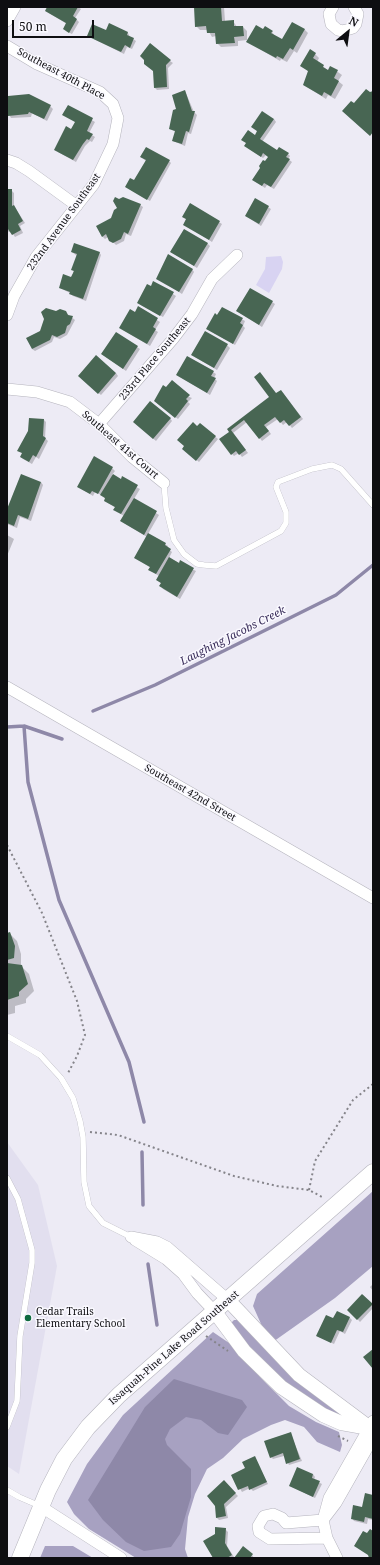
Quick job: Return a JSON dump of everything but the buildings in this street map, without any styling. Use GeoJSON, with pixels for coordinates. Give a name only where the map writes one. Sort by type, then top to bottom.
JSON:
{"type":"FeatureCollection","features":[{"type":"Feature","properties":{"kind":"main road","name":"Issaquah-Pine Lake Road Southeast"},"geometry":{"type":"LineString","coordinates":[[20,1558],[40,1506],[64,1459],[88,1426],[120,1395],[373,1172]]}},
{"type":"Feature","properties":{"kind":"street"},"geometry":{"type":"LineString","coordinates":[[7,22],[15,7]]}},
{"type":"Feature","properties":{"kind":"street"},"geometry":{"type":"LineString","coordinates":[[330,8],[329,14],[331,24],[338,30],[343,31],[353,28],[356,24],[358,14],[354,7]]}},
{"type":"Feature","properties":{"kind":"street","name":"Southeast 40th Place"},"geometry":{"type":"LineString","coordinates":[[7,46],[37,64],[100,92],[113,104]]}},
{"type":"Feature","properties":{"kind":"street","name":"232nd Avenue Southeast"},"geometry":{"type":"LineString","coordinates":[[7,315],[14,296],[36,257],[94,184],[113,144],[118,118],[113,104]]}},
{"type":"Feature","properties":{"kind":"street"},"geometry":{"type":"LineString","coordinates":[[7,154],[7,159],[29,171],[76,206]]}},
{"type":"Feature","properties":{"kind":"street","name":"233rd Place Southeast"},"geometry":{"type":"LineString","coordinates":[[99,424],[173,339],[192,314],[212,279],[237,255]]}},
{"type":"Feature","properties":{"kind":"street","name":"Southeast 41st Court"},"geometry":{"type":"LineString","coordinates":[[7,388],[57,396],[70,402],[99,424],[132,457],[164,483]]}},
{"type":"Feature","properties":{"kind":"street","name":"Southeast 42nd Street"},"geometry":{"type":"LineString","coordinates":[[7,687],[373,898]]}},
{"type":"Feature","properties":{"kind":"street"},"geometry":{"type":"LineString","coordinates":[[131,1237],[157,1242],[167,1247],[228,1300],[299,1375],[372,1429]]}},
{"type":"Feature","properties":{"kind":"street"},"geometry":{"type":"LineString","coordinates":[[131,1237],[166,1259],[183,1274],[197,1293],[215,1312],[244,1351],[281,1387],[323,1415],[341,1423],[372,1429]]}},
{"type":"Feature","properties":{"kind":"street"},"geometry":{"type":"LineString","coordinates":[[337,1558],[327,1538],[323,1520],[329,1498],[372,1429]]}},
{"type":"Feature","properties":{"kind":"street"},"geometry":{"type":"LineString","coordinates":[[40,1506],[121,1558]]}},
{"type":"Feature","properties":{"kind":"street"},"geometry":{"type":"LineString","coordinates":[[323,1520],[286,1523],[277,1515],[268,1514],[264,1516],[258,1526],[259,1532],[270,1540],[286,1538],[327,1538]]}},
{"type":"Feature","properties":{"kind":"street"},"geometry":{"type":"LineString","coordinates":[[286,1523],[286,1538]]}},
{"type":"Feature","properties":{"kind":"lane"},"geometry":{"type":"LineString","coordinates":[[164,483],[166,508],[174,540],[184,554],[197,564],[204,565],[216,566],[281,532],[286,523],[286,512],[276,487],[278,482],[312,469],[332,466],[341,469],[373,506]]}},
{"type":"Feature","properties":{"kind":"lane"},"geometry":{"type":"LineString","coordinates":[[7,1036],[40,1055],[61,1078],[73,1098],[83,1137],[84,1182],[87,1200],[93,1212],[103,1223],[114,1230],[131,1237]]}},
{"type":"Feature","properties":{"kind":"lane"},"geometry":{"type":"LineString","coordinates":[[7,1178],[18,1199],[32,1250],[32,1263],[20,1336],[17,1401],[7,1427]]}},
{"type":"Feature","properties":{"kind":"lane"},"geometry":{"type":"LineString","coordinates":[[7,1490],[40,1506]]}},
{"type":"Feature","properties":{"kind":"path"},"geometry":{"type":"LineString","coordinates":[[7,845],[42,913],[77,1001],[85,1035],[77,1056],[66,1076]]}},
{"type":"Feature","properties":{"kind":"path"},"geometry":{"type":"LineString","coordinates":[[309,1190],[315,1161],[353,1100],[373,1084]]}},
{"type":"Feature","properties":{"kind":"path"},"geometry":{"type":"LineString","coordinates":[[88,1126],[92,1137]]}},
{"type":"Feature","properties":{"kind":"path"},"geometry":{"type":"LineString","coordinates":[[90,1132],[118,1135],[234,1176],[277,1186],[309,1190],[323,1197],[334,1207]]}},
{"type":"Feature","properties":{"kind":"shaded area"},"geometry":{"type":"Polygon","coordinates":[[[281,256],[283,262],[282,269],[269,293],[256,285],[265,269],[266,257],[281,256]]]}},
{"type":"Feature","properties":{"kind":"shaded area","name":"Cedar Trails Elementary School"},"geometry":{"type":"Polygon","coordinates":[[[7,1142],[38,1185],[57,1266],[19,1474],[7,1466],[7,1142]]]}},
{"type":"Feature","properties":{"kind":"shaded area"},"geometry":{"type":"Polygon","coordinates":[[[373,1191],[373,1266],[335,1298],[270,1344],[253,1306],[257,1294],[373,1191]]]}},
{"type":"Feature","properties":{"kind":"shaded area"},"geometry":{"type":"Polygon","coordinates":[[[234,1320],[240,1320],[287,1371],[309,1391],[329,1406],[343,1413],[348,1420],[334,1415],[284,1384],[229,1325],[234,1320]]]}},
{"type":"Feature","properties":{"kind":"shaded area"},"geometry":{"type":"Polygon","coordinates":[[[213,1332],[232,1345],[262,1379],[289,1406],[316,1422],[339,1432],[342,1445],[340,1452],[317,1442],[304,1427],[285,1420],[271,1425],[243,1439],[223,1458],[207,1469],[195,1494],[188,1517],[185,1549],[188,1558],[136,1558],[89,1529],[74,1514],[67,1502],[87,1464],[123,1415],[213,1332]]]}},
{"type":"Feature","properties":{"kind":"shaded area"},"geometry":{"type":"Polygon","coordinates":[[[174,1379],[242,1400],[247,1407],[228,1435],[218,1433],[201,1420],[186,1417],[170,1429],[165,1439],[167,1445],[191,1469],[191,1497],[180,1534],[171,1547],[144,1551],[126,1542],[103,1520],[88,1500],[145,1407],[174,1379]]]}},
{"type":"Feature","properties":{"kind":"shaded area"},"geometry":{"type":"Polygon","coordinates":[[[45,1546],[73,1546],[93,1558],[40,1558],[45,1546]]]}},
{"type":"Feature","properties":{"kind":"waterway","name":"Laughing Jacobs Creek"},"geometry":{"type":"LineString","coordinates":[[93,711],[155,685],[336,595],[373,565]]}},
{"type":"Feature","properties":{"kind":"waterway"},"geometry":{"type":"LineString","coordinates":[[24,726],[28,782],[59,900],[129,1062],[144,1122]]}},
{"type":"Feature","properties":{"kind":"waterway","name":"Laughing Jacobs Creek"},"geometry":{"type":"LineString","coordinates":[[7,727],[24,726],[62,739]]}},
{"type":"Feature","properties":{"kind":"waterway"},"geometry":{"type":"LineString","coordinates":[[142,1152],[143,1205]]}},
{"type":"Feature","properties":{"kind":"waterway"},"geometry":{"type":"LineString","coordinates":[[148,1264],[157,1325]]}},
{"type":"Feature","properties":{"kind":"place","name":"Cedar Trails Elementary School"},"geometry":{"type":"Point","coordinates":[28,1318]}}]}
